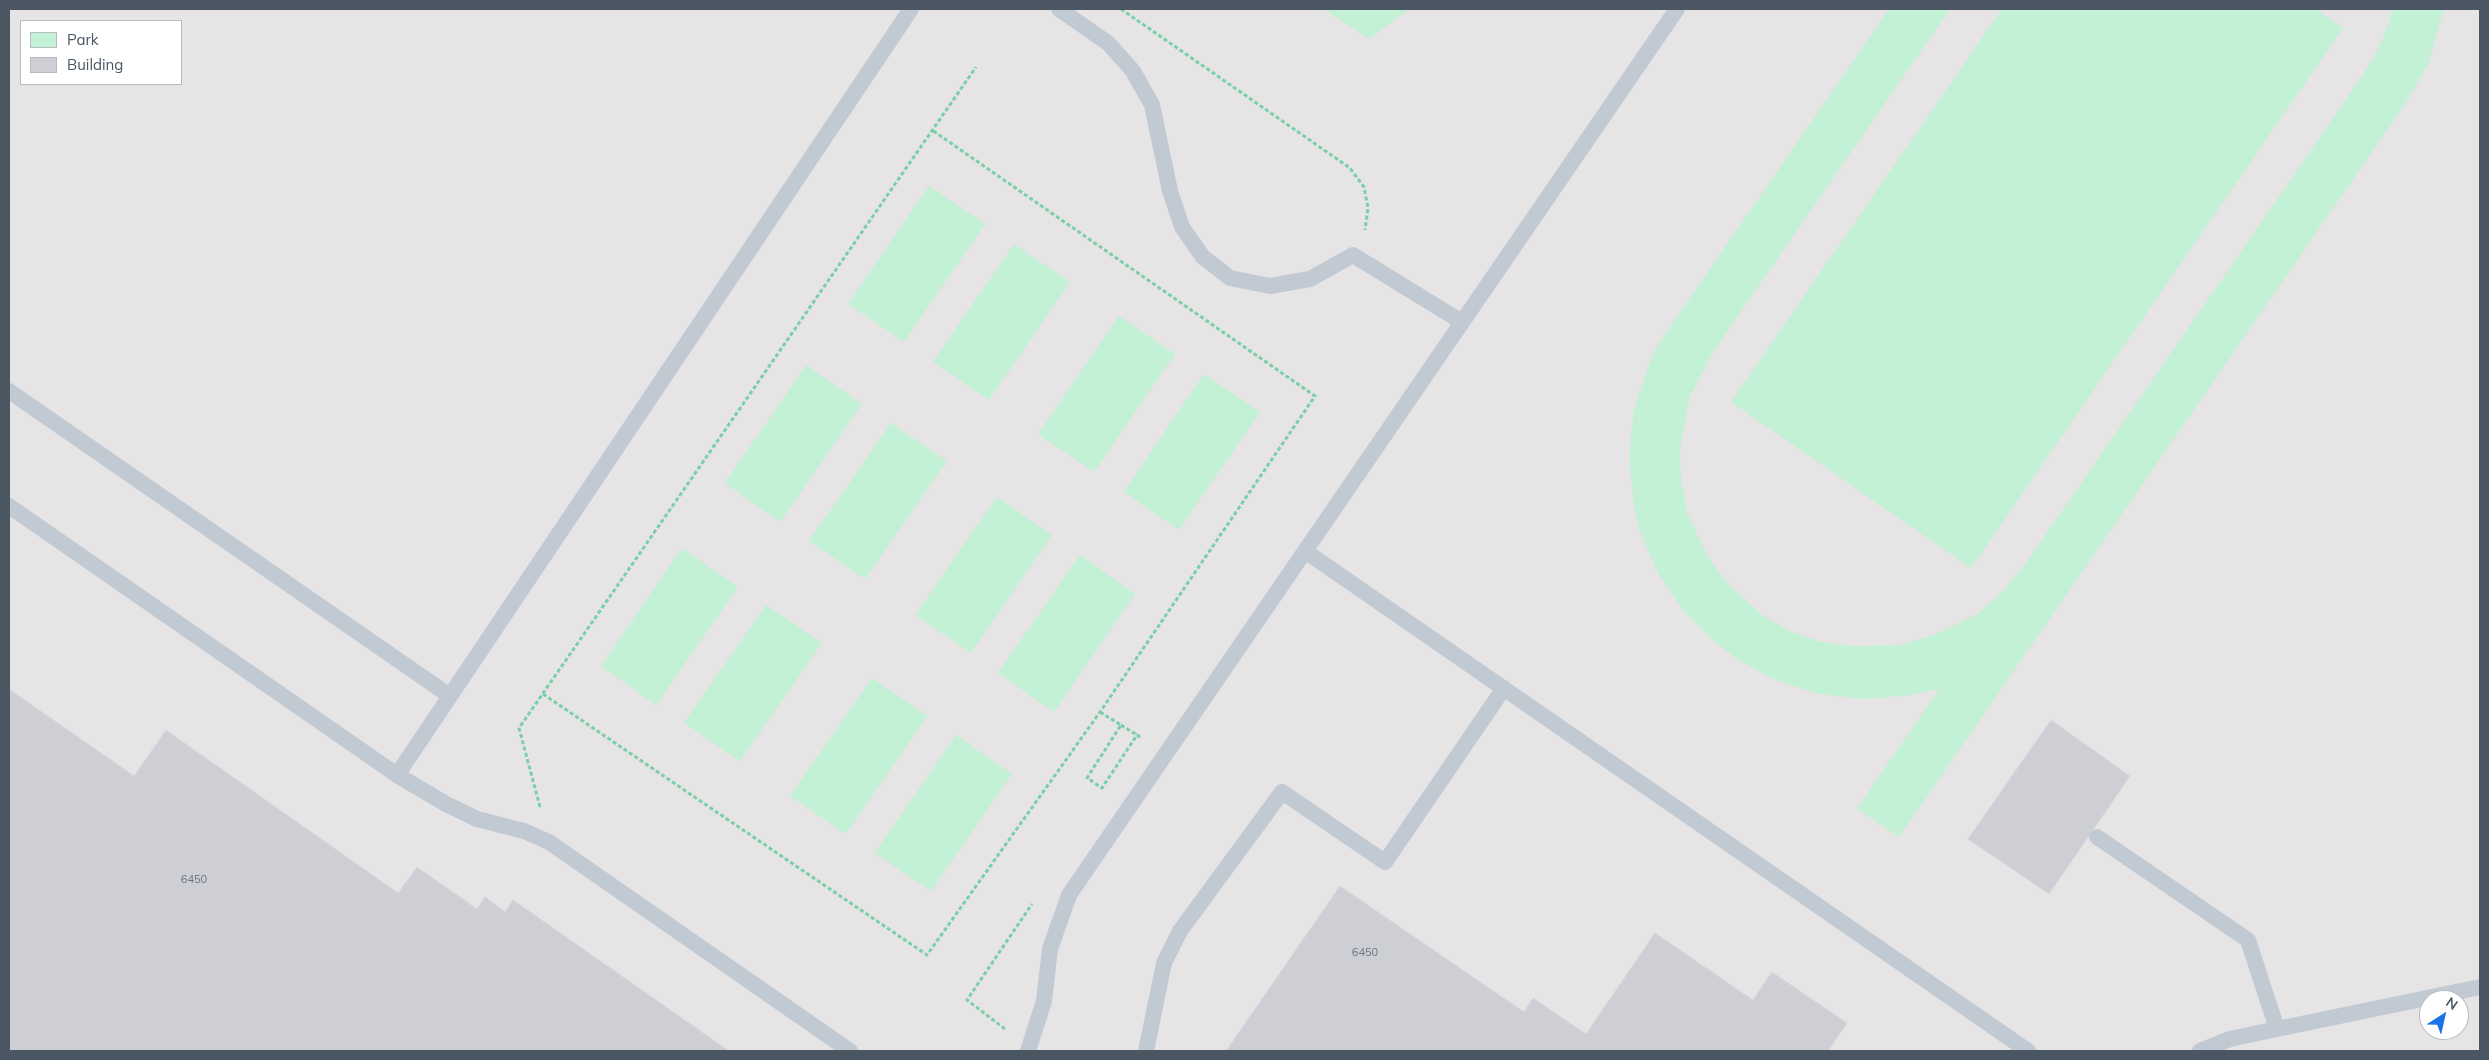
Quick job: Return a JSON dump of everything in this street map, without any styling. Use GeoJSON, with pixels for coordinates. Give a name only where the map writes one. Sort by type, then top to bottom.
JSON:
{"type":"FeatureCollection","features":[{"type":"Feature","properties":{"kind":"lane"},"geometry":{"type":"LineString","coordinates":[[397,774],[911,9]]}},
{"type":"Feature","properties":{"kind":"lane"},"geometry":{"type":"LineString","coordinates":[[1059,9],[1108,43],[1133,71],[1152,105],[1170,191],[1182,227],[1203,257],[1230,278],[1270,286],[1310,279],[1353,255],[1462,322]]}},
{"type":"Feature","properties":{"kind":"lane"},"geometry":{"type":"LineString","coordinates":[[1028,1051],[1044,1001],[1050,949],[1069,895],[1677,9]]}},
{"type":"Feature","properties":{"kind":"lane"},"geometry":{"type":"LineString","coordinates":[[9,391],[450,696]]}},
{"type":"Feature","properties":{"kind":"lane"},"geometry":{"type":"LineString","coordinates":[[9,506],[397,774],[446,804],[477,819],[524,831],[549,842],[850,1051]]}},
{"type":"Feature","properties":{"kind":"lane"},"geometry":{"type":"LineString","coordinates":[[1305,551],[2028,1051]]}},
{"type":"Feature","properties":{"kind":"lane"},"geometry":{"type":"LineString","coordinates":[[1146,1051],[1164,963],[1180,931],[1282,792],[1385,862],[1504,688]]}},
{"type":"Feature","properties":{"kind":"lane"},"geometry":{"type":"LineString","coordinates":[[2097,837],[2248,940],[2277,1029]]}},
{"type":"Feature","properties":{"kind":"lane"},"geometry":{"type":"LineString","coordinates":[[2200,1051],[2230,1039],[2480,987]]}},
{"type":"Feature","properties":{"kind":"path"},"geometry":{"type":"LineString","coordinates":[[1121,9],[1350,168],[1364,187],[1368,208],[1365,232],[1353,255]]}},
{"type":"Feature","properties":{"kind":"path"},"geometry":{"type":"LineString","coordinates":[[549,842],[519,728],[976,67]]}},
{"type":"Feature","properties":{"kind":"path"},"geometry":{"type":"LineString","coordinates":[[543,694],[927,955],[1100,712],[1314,396],[932,130]]}},
{"type":"Feature","properties":{"kind":"path"},"geometry":{"type":"LineString","coordinates":[[1121,725],[1137,735]]}},
{"type":"Feature","properties":{"kind":"shaded area"},"geometry":{"type":"Polygon","coordinates":[[[9,9],[2480,9],[2480,1051],[9,1051],[9,9]]]}},
{"type":"Feature","properties":{"kind":"green space"},"geometry":{"type":"Polygon","coordinates":[[[1324,9],[1409,9],[1369,39],[1324,9]]]}},
{"type":"Feature","properties":{"kind":"green space"},"geometry":{"type":"Polygon","coordinates":[[[1889,9],[1950,9],[1713,352],[1690,397],[1680,448],[1681,480],[1687,512],[1708,558],[1727,583],[1762,615],[1792,632],[1821,642],[1851,646],[1900,645],[1934,635],[1978,614],[2002,592],[2024,566],[2363,75],[2380,46],[2393,9],[2444,9],[2428,64],[2405,104],[1899,837],[1857,809],[1939,689],[1911,695],[1863,699],[1819,694],[1773,679],[1734,657],[1716,643],[1684,611],[1658,573],[1639,529],[1634,505],[1629,456],[1634,409],[1649,364],[1659,343],[1889,9]]]}},
{"type":"Feature","properties":{"kind":"green space"},"geometry":{"type":"Polygon","coordinates":[[[2002,9],[2315,9],[2343,28],[1971,568],[1731,402],[2002,9]]]}},
{"type":"Feature","properties":{"kind":"green space"},"geometry":{"type":"Polygon","coordinates":[[[929,186],[985,224],[904,342],[848,304],[929,186]]]}},
{"type":"Feature","properties":{"kind":"green space"},"geometry":{"type":"Polygon","coordinates":[[[1014,244],[1070,282],[989,400],[933,362],[1014,244]]]}},
{"type":"Feature","properties":{"kind":"green space"},"geometry":{"type":"Polygon","coordinates":[[[1119,316],[1175,354],[1094,472],[1038,434],[1119,316]]]}},
{"type":"Feature","properties":{"kind":"green space"},"geometry":{"type":"Polygon","coordinates":[[[806,365],[862,404],[780,522],[725,483],[806,365]]]}},
{"type":"Feature","properties":{"kind":"green space"},"geometry":{"type":"Polygon","coordinates":[[[1204,374],[1260,412],[1179,530],[1124,492],[1204,374]]]}},
{"type":"Feature","properties":{"kind":"green space"},"geometry":{"type":"Polygon","coordinates":[[[891,423],[947,461],[865,579],[809,541],[891,423]]]}},
{"type":"Feature","properties":{"kind":"green space"},"geometry":{"type":"Polygon","coordinates":[[[997,497],[1052,535],[971,653],[915,615],[997,497]]]}},
{"type":"Feature","properties":{"kind":"green space"},"geometry":{"type":"Polygon","coordinates":[[[682,548],[738,587],[656,705],[601,666],[682,548]]]}},
{"type":"Feature","properties":{"kind":"green space"},"geometry":{"type":"Polygon","coordinates":[[[1080,555],[1135,594],[1054,712],[998,673],[1080,555]]]}},
{"type":"Feature","properties":{"kind":"green space"},"geometry":{"type":"Polygon","coordinates":[[[766,605],[822,643],[740,761],[684,723],[766,605]]]}},
{"type":"Feature","properties":{"kind":"green space"},"geometry":{"type":"Polygon","coordinates":[[[872,678],[927,716],[846,834],[790,796],[872,678]]]}},
{"type":"Feature","properties":{"kind":"green space"},"geometry":{"type":"Polygon","coordinates":[[[956,735],[1012,774],[931,891],[875,853],[956,735]]]}},
{"type":"Feature","properties":{"kind":"building"},"geometry":{"type":"Polygon","coordinates":[[[9,689],[134,776],[166,730],[398,893],[417,867],[477,909],[485,897],[505,912],[513,900],[729,1051],[9,1051],[9,689]]]}},
{"type":"Feature","properties":{"kind":"building"},"geometry":{"type":"Polygon","coordinates":[[[2051,720],[2130,776],[2049,894],[1968,839],[2051,720]]]}},
{"type":"Feature","properties":{"kind":"building"},"geometry":{"type":"Polygon","coordinates":[[[1340,886],[1524,1012],[1533,998],[1586,1034],[1655,933],[1753,1000],[1772,972],[1847,1023],[1828,1051],[1226,1051],[1340,886]]]}}]}
